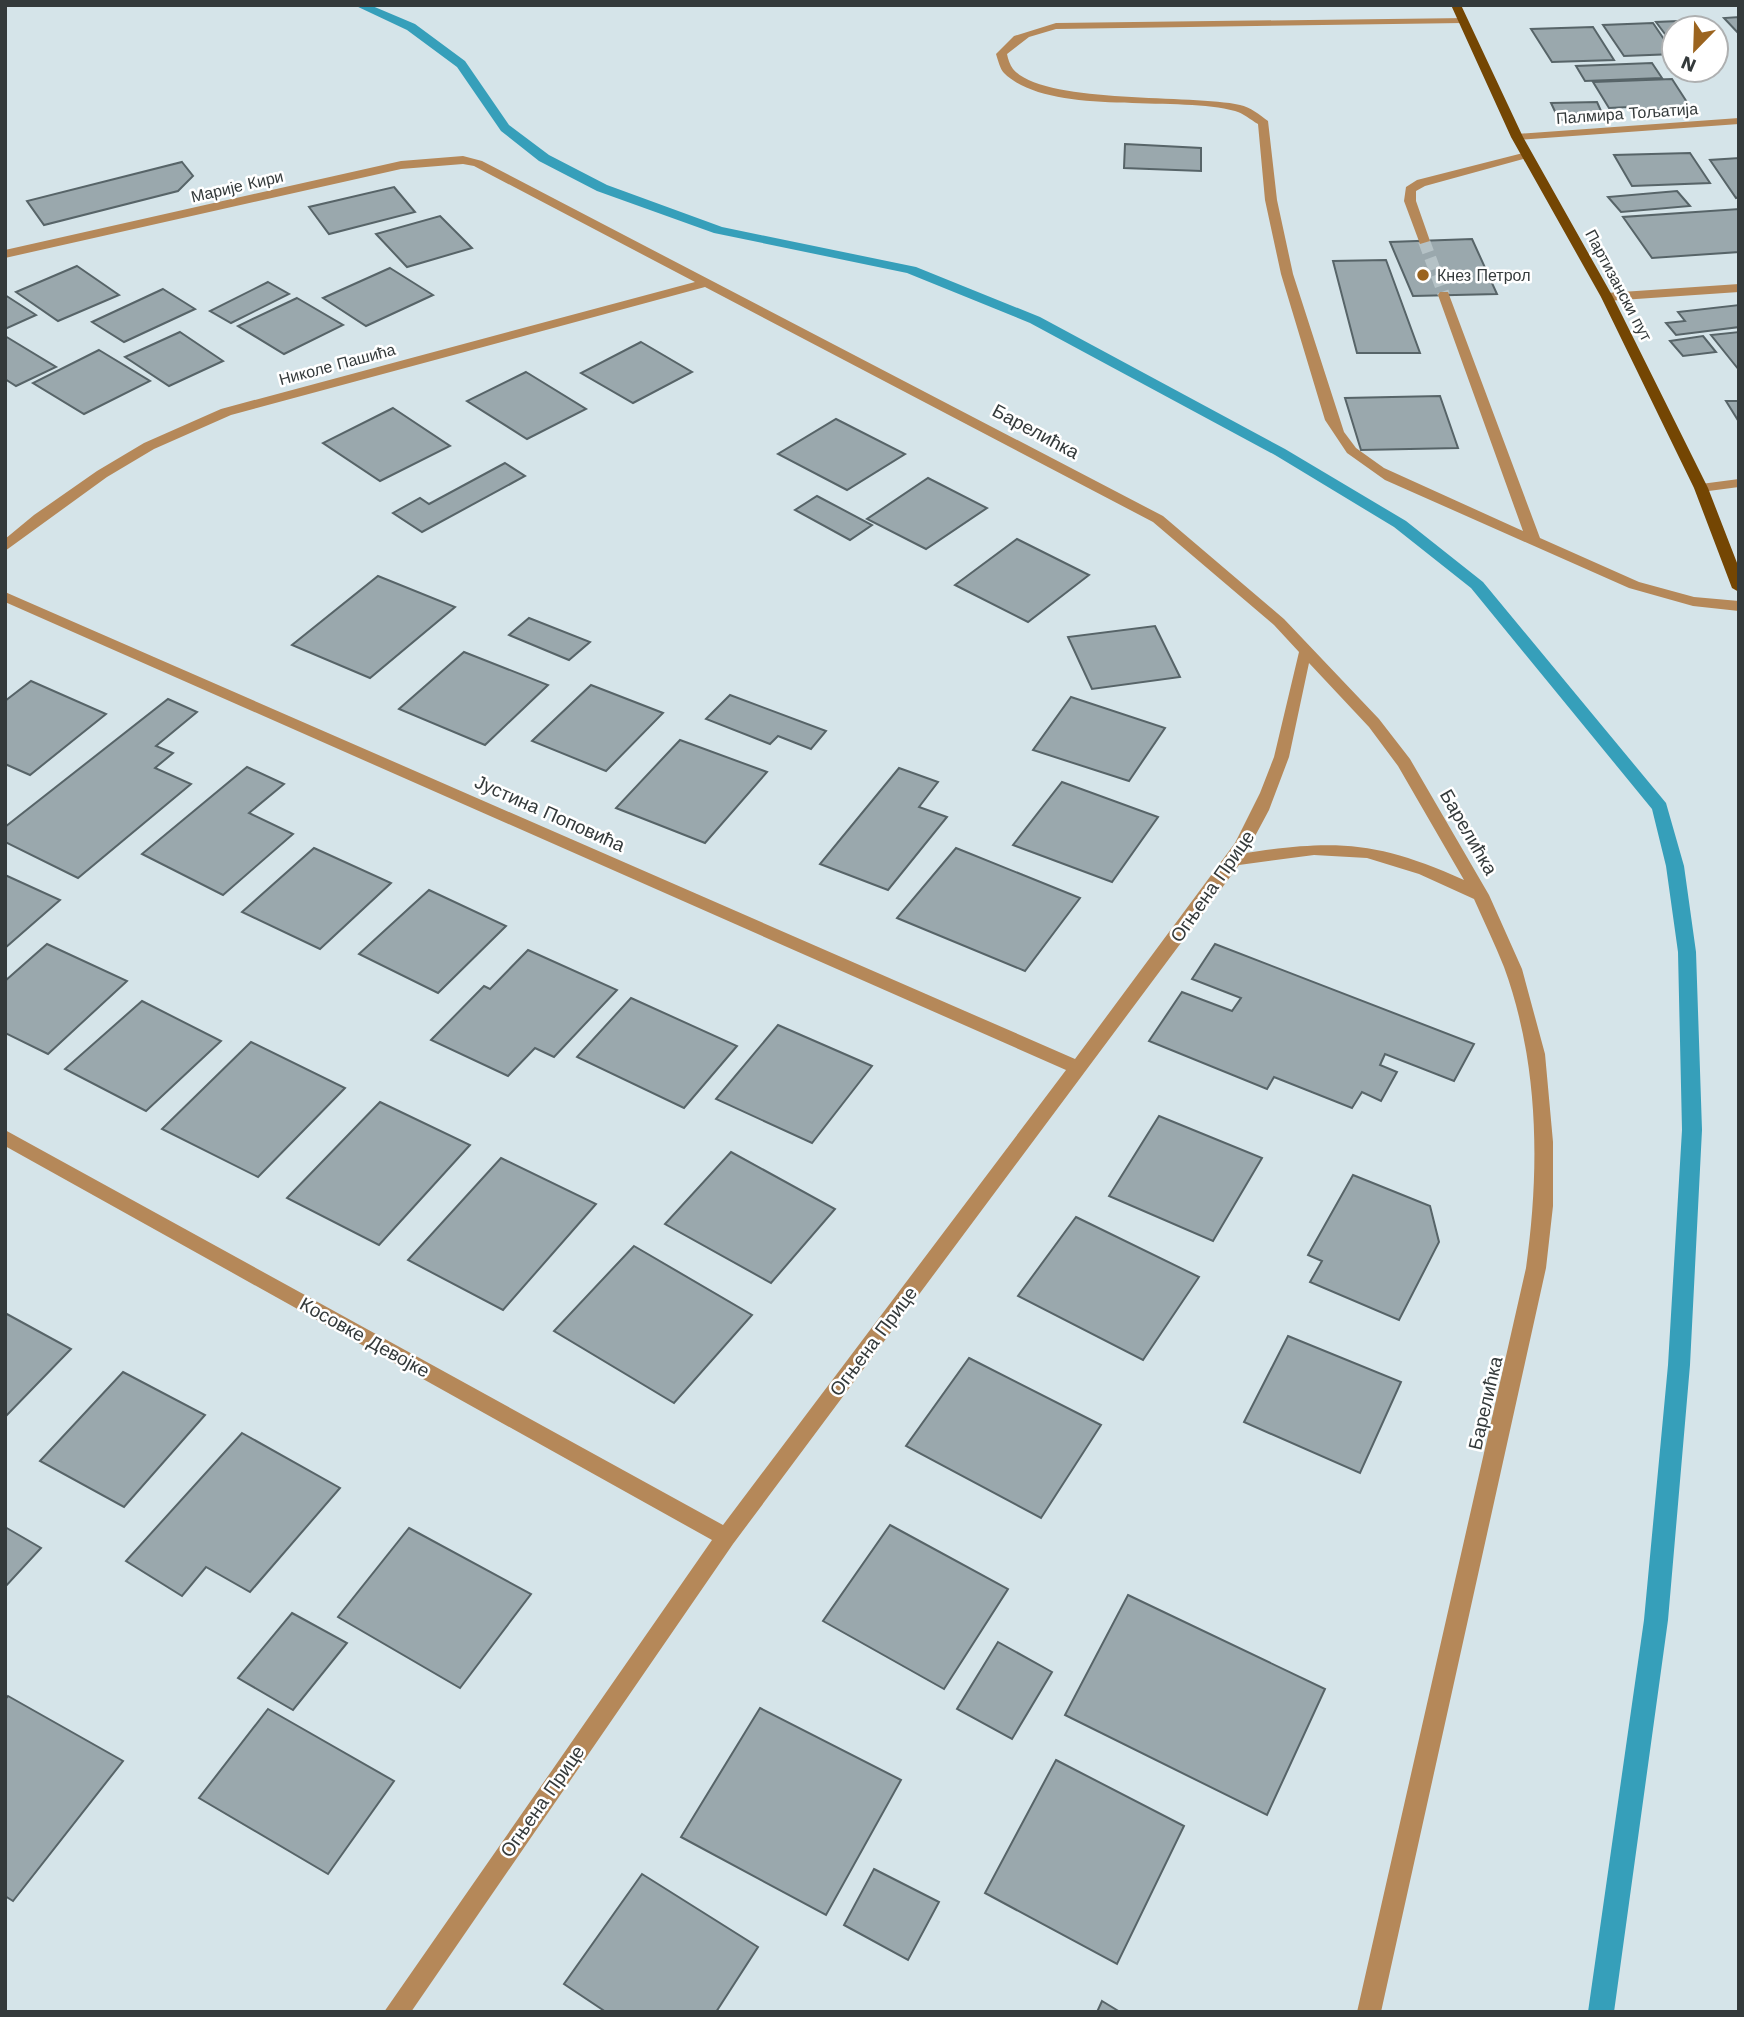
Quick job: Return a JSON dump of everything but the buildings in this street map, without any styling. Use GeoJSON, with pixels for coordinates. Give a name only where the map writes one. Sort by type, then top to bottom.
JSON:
{"type":"FeatureCollection","features":[{"type":"Feature","properties":{"kind":"main road","name":"Партизански пут"},"geometry":{"type":"LineString","coordinates":[[1456,5],[1517,137],[1607,297],[1701,488],[1739,588]]}},
{"type":"Feature","properties":{"kind":"street"},"geometry":{"type":"LineString","coordinates":[[1463,20],[1056,26],[1014,39],[1000,54],[1006,72],[1017,80],[1050,91],[1240,108],[1264,123],[1267,184],[1275,231],[1339,438],[1354,455],[1375,470],[1634,585],[1693,601],[1739,606]]}},
{"type":"Feature","properties":{"kind":"street","name":"Палмира Тољатија"},"geometry":{"type":"LineString","coordinates":[[1517,137],[1739,121]]}},
{"type":"Feature","properties":{"kind":"street"},"geometry":{"type":"LineString","coordinates":[[1424,241],[1410,201],[1410,190],[1422,183],[1527,155]]}},
{"type":"Feature","properties":{"kind":"street","name":"Марије Кири"},"geometry":{"type":"LineString","coordinates":[[5,254],[401,165],[463,160],[478,163]]}},
{"type":"Feature","properties":{"kind":"street","name":"Барелићка"},"geometry":{"type":"LineString","coordinates":[[478,163],[1158,519],[1279,622],[1374,723],[1404,763],[1481,895],[1513,969],[1536,1054],[1544,1142],[1544,1206],[1536,1268],[1369,2012]]}},
{"type":"Feature","properties":{"kind":"street","name":"Николе Пашића"},"geometry":{"type":"LineString","coordinates":[[5,547],[39,518],[102,474],[149,446],[226,412],[709,282]]}},
{"type":"Feature","properties":{"kind":"street"},"geometry":{"type":"LineString","coordinates":[[1607,297],[1739,288]]}},
{"type":"Feature","properties":{"kind":"street"},"geometry":{"type":"LineString","coordinates":[[1444,295],[1534,541]]}},
{"type":"Feature","properties":{"kind":"street"},"geometry":{"type":"LineString","coordinates":[[1701,488],[1739,483]]}},
{"type":"Feature","properties":{"kind":"street","name":"Јустина Поповића"},"geometry":{"type":"LineString","coordinates":[[5,596],[1077,1068]]}},
{"type":"Feature","properties":{"kind":"street","name":"Огњена Прице"},"geometry":{"type":"LineString","coordinates":[[396,2012],[726,1537],[1234,860],[1259,818],[1277,772],[1291,720],[1297,672],[1306,652]]}},
{"type":"Feature","properties":{"kind":"street"},"geometry":{"type":"LineString","coordinates":[[1234,860],[1328,849],[1381,855],[1423,868],[1481,895]]}},
{"type":"Feature","properties":{"kind":"street","name":"Косовке Девојке"},"geometry":{"type":"LineString","coordinates":[[5,1137],[726,1537]]}},
{"type":"Feature","properties":{"kind":"waterway"},"geometry":{"type":"LineString","coordinates":[[360,5],[411,27],[461,64],[505,128],[544,158],[602,188],[719,230],[911,270],[1035,320],[1280,452],[1400,524],[1477,585],[1660,807],[1675,866],[1687,952],[1692,1130],[1679,1365],[1656,1620],[1601,2012]]}},
{"type":"Feature","properties":{"kind":"tunnel"},"geometry":{"type":"LineString","coordinates":[[1424,241],[1444,295]]}},
{"type":"Feature","properties":{"kind":"place","name":"Кнез Петрол"},"geometry":{"type":"Point","coordinates":[1423,275]}}]}
